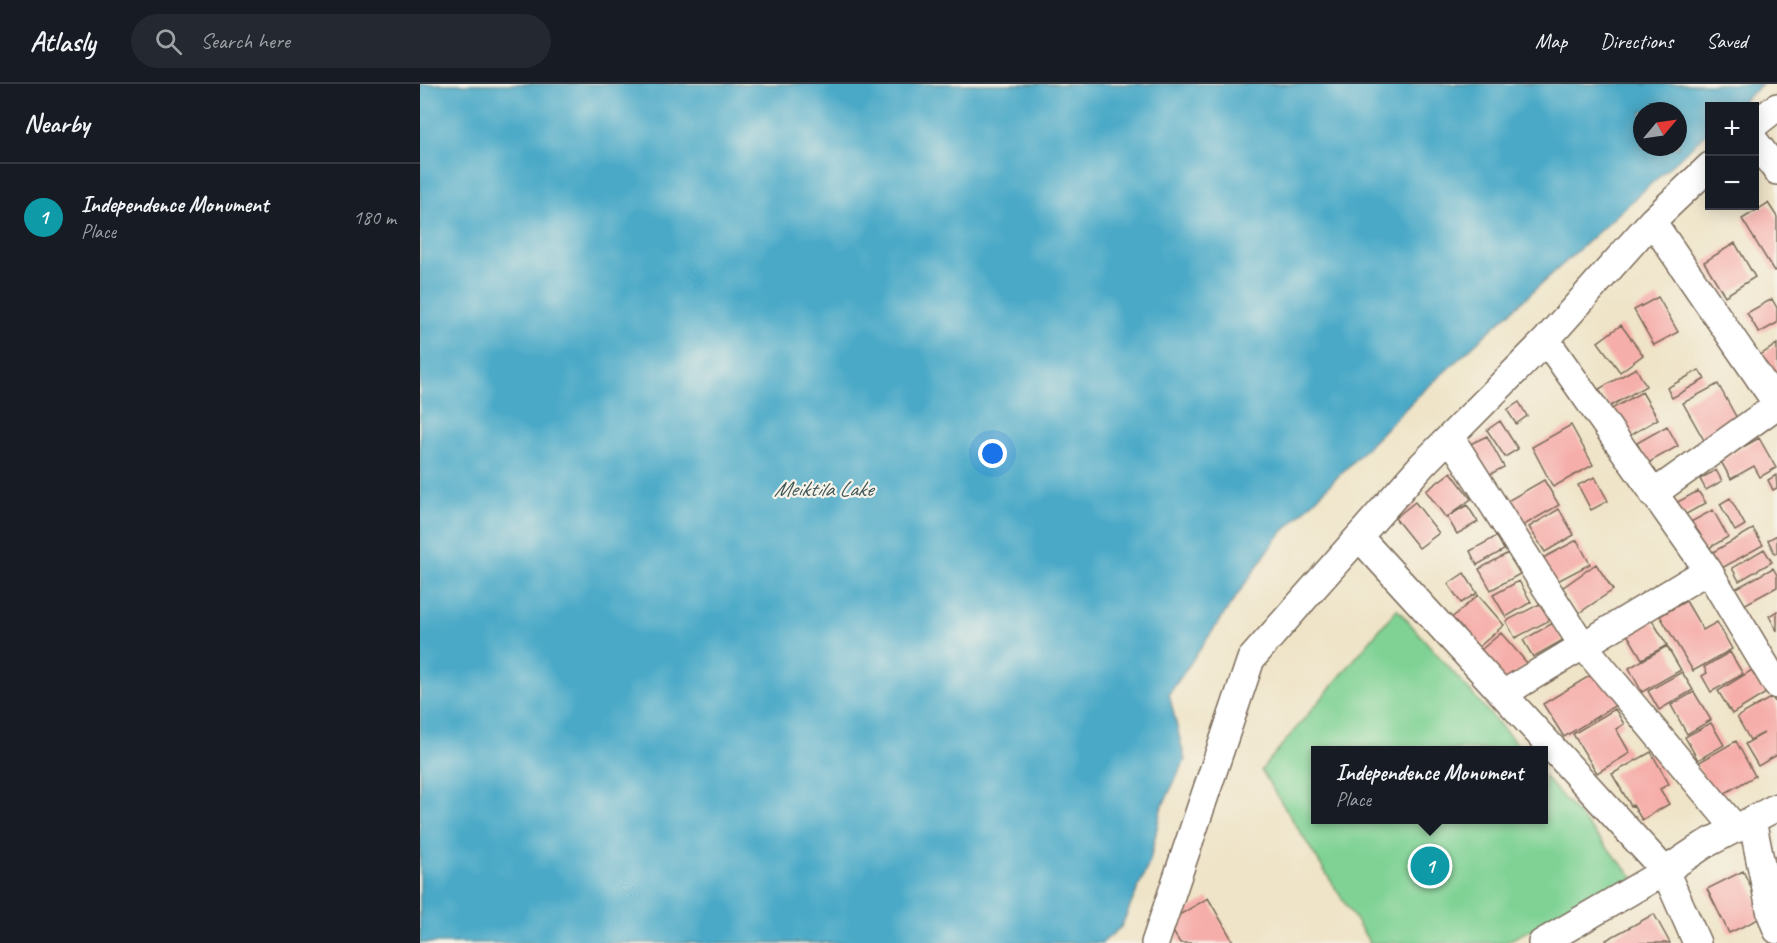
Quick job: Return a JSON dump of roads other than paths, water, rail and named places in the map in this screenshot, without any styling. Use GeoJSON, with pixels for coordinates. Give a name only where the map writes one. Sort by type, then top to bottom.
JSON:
{"type":"FeatureCollection","features":[{"type":"Feature","properties":{"kind":"street"},"geometry":{"type":"LineString","coordinates":[[1759,122],[1777,107]]}},
{"type":"Feature","properties":{"kind":"street"},"geometry":{"type":"LineString","coordinates":[[1759,146],[1777,171]]}},
{"type":"Feature","properties":{"kind":"street"},"geometry":{"type":"LineString","coordinates":[[1155,943],[1251,659],[1422,465],[1546,340],[1652,221],[1705,171]]}},
{"type":"Feature","properties":{"kind":"street"},"geometry":{"type":"LineString","coordinates":[[1652,221],[1777,405],[1653,494]]}},
{"type":"Feature","properties":{"kind":"street"},"geometry":{"type":"LineString","coordinates":[[1546,340],[1708,570],[1777,685]]}},
{"type":"Feature","properties":{"kind":"street"},"geometry":{"type":"LineString","coordinates":[[1450,437],[1582,644],[1744,824],[1777,930]]}},
{"type":"Feature","properties":{"kind":"street"},"geometry":{"type":"LineString","coordinates":[[1359,537],[1665,871],[1697,943]]}},
{"type":"Feature","properties":{"kind":"street"},"geometry":{"type":"LineString","coordinates":[[1503,694],[1582,644],[1708,570]]}},
{"type":"Feature","properties":{"kind":"street"},"geometry":{"type":"LineString","coordinates":[[1542,943],[1665,871],[1704,845],[1777,807]]}},
{"type":"Feature","properties":{"kind":"water","name":"Meiktila Lake"},"geometry":{"type":"Polygon","coordinates":[[[420,84],[1762,84],[1742,102],[1705,102],[1705,135],[1687,151],[1687,102],[1633,102],[1633,156],[1682,156],[1417,397],[1276,539],[1169,694],[1185,760],[1161,809],[1150,861],[1121,927],[1102,943],[420,943],[420,84]]]}},
{"type":"Feature","properties":{"kind":"place","name":"Independence Monument"},"geometry":{"type":"Point","coordinates":[1430,866]}}]}
